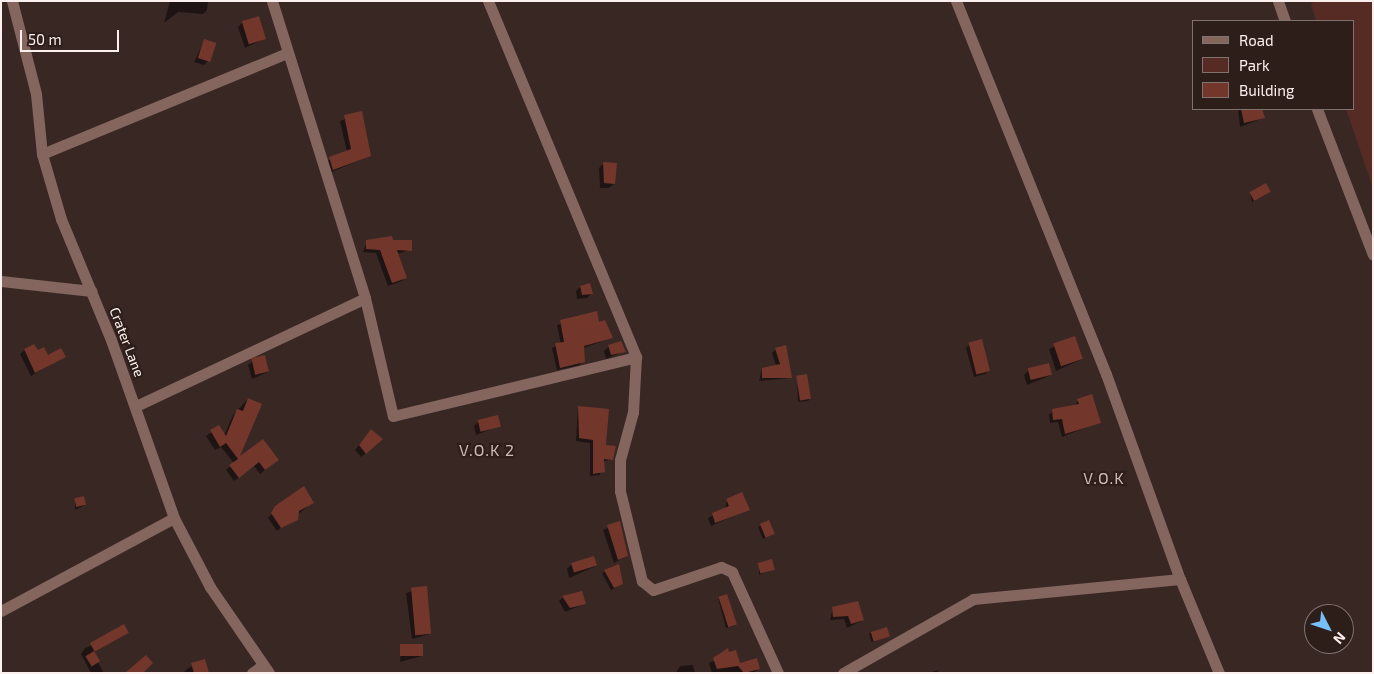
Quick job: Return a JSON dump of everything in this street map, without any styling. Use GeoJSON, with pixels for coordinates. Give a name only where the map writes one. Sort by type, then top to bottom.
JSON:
{"type":"FeatureCollection","features":[{"type":"Feature","properties":{"kind":"street","name":"Crater Lane"},"geometry":{"type":"LineString","coordinates":[[12,1],[36,94],[42,154],[61,219],[136,406],[174,518],[210,587],[266,669]]}},
{"type":"Feature","properties":{"kind":"street"},"geometry":{"type":"LineString","coordinates":[[272,1],[365,298],[393,416],[636,357]]}},
{"type":"Feature","properties":{"kind":"street"},"geometry":{"type":"LineString","coordinates":[[488,1],[636,357],[633,412],[620,460],[620,491],[642,581],[653,590],[721,567],[732,572],[778,673]]}},
{"type":"Feature","properties":{"kind":"street"},"geometry":{"type":"LineString","coordinates":[[956,1],[1106,374],[1180,579],[1219,673]]}},
{"type":"Feature","properties":{"kind":"street"},"geometry":{"type":"LineString","coordinates":[[1278,1],[1285,20]]}},
{"type":"Feature","properties":{"kind":"street"},"geometry":{"type":"LineString","coordinates":[[42,154],[287,53]]}},
{"type":"Feature","properties":{"kind":"street"},"geometry":{"type":"LineString","coordinates":[[1317,110],[1373,255]]}},
{"type":"Feature","properties":{"kind":"street"},"geometry":{"type":"LineString","coordinates":[[1,280],[91,291]]}},
{"type":"Feature","properties":{"kind":"street"},"geometry":{"type":"LineString","coordinates":[[136,406],[365,298]]}},
{"type":"Feature","properties":{"kind":"street"},"geometry":{"type":"LineString","coordinates":[[1,611],[174,518]]}},
{"type":"Feature","properties":{"kind":"street"},"geometry":{"type":"LineString","coordinates":[[843,673],[973,600],[1180,579]]}},
{"type":"Feature","properties":{"kind":"street"},"geometry":{"type":"LineString","coordinates":[[252,673],[266,669]]}},
{"type":"Feature","properties":{"kind":"green space"},"geometry":{"type":"Polygon","coordinates":[[[1314,1],[1373,1],[1373,188],[1346,110],[1354,110],[1354,20],[1316,20],[1311,5],[1314,1]]]}},
{"type":"Feature","properties":{"kind":"building"},"geometry":{"type":"Polygon","coordinates":[[[259,16],[266,39],[249,44],[242,21],[259,16]]]}},
{"type":"Feature","properties":{"kind":"building"},"geometry":{"type":"Polygon","coordinates":[[[204,39],[216,43],[210,62],[198,58],[204,39]]]}},
{"type":"Feature","properties":{"kind":"building"},"geometry":{"type":"Polygon","coordinates":[[[1241,110],[1262,110],[1265,118],[1244,123],[1241,110]]]}},
{"type":"Feature","properties":{"kind":"building"},"geometry":{"type":"Polygon","coordinates":[[[362,111],[371,156],[333,170],[329,157],[351,149],[344,115],[362,111]]]}},
{"type":"Feature","properties":{"kind":"building"},"geometry":{"type":"Polygon","coordinates":[[[603,162],[617,163],[615,184],[604,183],[603,162]]]}},
{"type":"Feature","properties":{"kind":"building"},"geometry":{"type":"Polygon","coordinates":[[[1266,183],[1271,192],[1254,201],[1249,192],[1266,183]]]}},
{"type":"Feature","properties":{"kind":"building"},"geometry":{"type":"Polygon","coordinates":[[[392,236],[393,240],[412,240],[412,251],[397,250],[407,278],[392,283],[380,250],[366,249],[366,240],[392,236]]]}},
{"type":"Feature","properties":{"kind":"building"},"geometry":{"type":"Polygon","coordinates":[[[590,283],[593,294],[582,295],[580,286],[590,283]]]}},
{"type":"Feature","properties":{"kind":"building"},"geometry":{"type":"Polygon","coordinates":[[[597,311],[599,322],[605,320],[613,338],[584,346],[585,362],[560,368],[555,343],[564,342],[560,320],[597,311]]]}},
{"type":"Feature","properties":{"kind":"building"},"geometry":{"type":"Polygon","coordinates":[[[1075,336],[1083,359],[1061,366],[1053,343],[1075,336]]]}},
{"type":"Feature","properties":{"kind":"building"},"geometry":{"type":"Polygon","coordinates":[[[982,339],[990,371],[976,374],[968,342],[982,339]]]}},
{"type":"Feature","properties":{"kind":"building"},"geometry":{"type":"Polygon","coordinates":[[[621,341],[626,352],[611,355],[608,345],[621,341]]]}},
{"type":"Feature","properties":{"kind":"building"},"geometry":{"type":"Polygon","coordinates":[[[34,344],[38,350],[44,347],[48,355],[61,348],[66,357],[35,373],[24,349],[34,344]]]}},
{"type":"Feature","properties":{"kind":"building"},"geometry":{"type":"Polygon","coordinates":[[[786,345],[792,378],[762,378],[762,368],[780,364],[775,348],[786,345]]]}},
{"type":"Feature","properties":{"kind":"building"},"geometry":{"type":"Polygon","coordinates":[[[265,355],[269,372],[255,375],[251,358],[265,355]]]}},
{"type":"Feature","properties":{"kind":"building"},"geometry":{"type":"Polygon","coordinates":[[[1049,363],[1052,375],[1031,380],[1028,368],[1049,363]]]}},
{"type":"Feature","properties":{"kind":"building"},"geometry":{"type":"Polygon","coordinates":[[[807,374],[811,399],[800,400],[796,376],[807,374]]]}},
{"type":"Feature","properties":{"kind":"building"},"geometry":{"type":"Polygon","coordinates":[[[1092,394],[1101,423],[1065,434],[1062,419],[1053,420],[1052,409],[1079,404],[1077,399],[1092,394]]]}},
{"type":"Feature","properties":{"kind":"building"},"geometry":{"type":"Polygon","coordinates":[[[248,398],[262,404],[240,456],[263,439],[279,460],[265,470],[259,462],[239,478],[229,465],[238,459],[226,443],[220,447],[210,430],[219,425],[226,436],[237,409],[243,411],[248,398]]]}},
{"type":"Feature","properties":{"kind":"building"},"geometry":{"type":"Polygon","coordinates":[[[578,406],[609,409],[606,445],[616,446],[613,460],[604,459],[605,472],[593,474],[593,440],[579,438],[578,406]]]}},
{"type":"Feature","properties":{"kind":"building"},"geometry":{"type":"Polygon","coordinates":[[[498,415],[501,427],[481,432],[478,420],[498,415]]]}},
{"type":"Feature","properties":{"kind":"building"},"geometry":{"type":"Polygon","coordinates":[[[371,429],[383,439],[366,454],[359,445],[371,429]]]}},
{"type":"Feature","properties":{"kind":"building"},"geometry":{"type":"Polygon","coordinates":[[[304,486],[314,503],[299,511],[298,520],[281,528],[271,513],[275,506],[304,486]]]}},
{"type":"Feature","properties":{"kind":"building"},"geometry":{"type":"Polygon","coordinates":[[[742,492],[750,510],[715,523],[712,513],[729,506],[726,499],[742,492]]]}},
{"type":"Feature","properties":{"kind":"building"},"geometry":{"type":"Polygon","coordinates":[[[84,496],[86,505],[76,507],[74,498],[84,496]]]}},
{"type":"Feature","properties":{"kind":"building"},"geometry":{"type":"Polygon","coordinates":[[[769,520],[775,534],[766,538],[760,524],[769,520]]]}},
{"type":"Feature","properties":{"kind":"building"},"geometry":{"type":"Polygon","coordinates":[[[620,521],[628,556],[618,560],[607,525],[620,521]]]}},
{"type":"Feature","properties":{"kind":"building"},"geometry":{"type":"Polygon","coordinates":[[[594,556],[597,566],[574,573],[571,563],[594,556]]]}},
{"type":"Feature","properties":{"kind":"building"},"geometry":{"type":"Polygon","coordinates":[[[772,559],[775,570],[760,574],[758,563],[772,559]]]}},
{"type":"Feature","properties":{"kind":"building"},"geometry":{"type":"Polygon","coordinates":[[[619,564],[623,584],[614,588],[604,570],[619,564]]]}},
{"type":"Feature","properties":{"kind":"building"},"geometry":{"type":"Polygon","coordinates":[[[427,586],[431,634],[415,635],[411,587],[427,586]]]}},
{"type":"Feature","properties":{"kind":"building"},"geometry":{"type":"Polygon","coordinates":[[[582,591],[586,604],[570,608],[562,596],[582,591]]]}},
{"type":"Feature","properties":{"kind":"building"},"geometry":{"type":"Polygon","coordinates":[[[727,594],[737,624],[728,627],[718,597],[727,594]]]}},
{"type":"Feature","properties":{"kind":"building"},"geometry":{"type":"Polygon","coordinates":[[[858,601],[864,620],[851,624],[848,616],[833,617],[832,607],[858,601]]]}},
{"type":"Feature","properties":{"kind":"building"},"geometry":{"type":"Polygon","coordinates":[[[124,624],[129,633],[95,652],[90,643],[124,624]]]}},
{"type":"Feature","properties":{"kind":"building"},"geometry":{"type":"Polygon","coordinates":[[[887,627],[890,637],[874,642],[871,632],[887,627]]]}},
{"type":"Feature","properties":{"kind":"building"},"geometry":{"type":"Polygon","coordinates":[[[400,644],[423,644],[423,656],[400,656],[400,644]]]}},
{"type":"Feature","properties":{"kind":"building"},"geometry":{"type":"Polygon","coordinates":[[[728,648],[729,652],[736,650],[740,663],[757,658],[760,669],[744,673],[738,666],[717,669],[713,658],[728,648]]]}},
{"type":"Feature","properties":{"kind":"building"},"geometry":{"type":"Polygon","coordinates":[[[94,651],[100,661],[92,666],[85,656],[94,651]]]}},
{"type":"Feature","properties":{"kind":"building"},"geometry":{"type":"Polygon","coordinates":[[[146,655],[153,663],[143,673],[125,673],[146,655]]]}},
{"type":"Feature","properties":{"kind":"building"},"geometry":{"type":"Polygon","coordinates":[[[205,659],[209,673],[194,673],[191,663],[205,659]]]}},
{"type":"Feature","properties":{"kind":"district","name":"V.O.K 2"},"geometry":{"type":"Point","coordinates":[487,450]}},
{"type":"Feature","properties":{"kind":"district","name":"V.O.K"},"geometry":{"type":"Point","coordinates":[1104,478]}}]}
